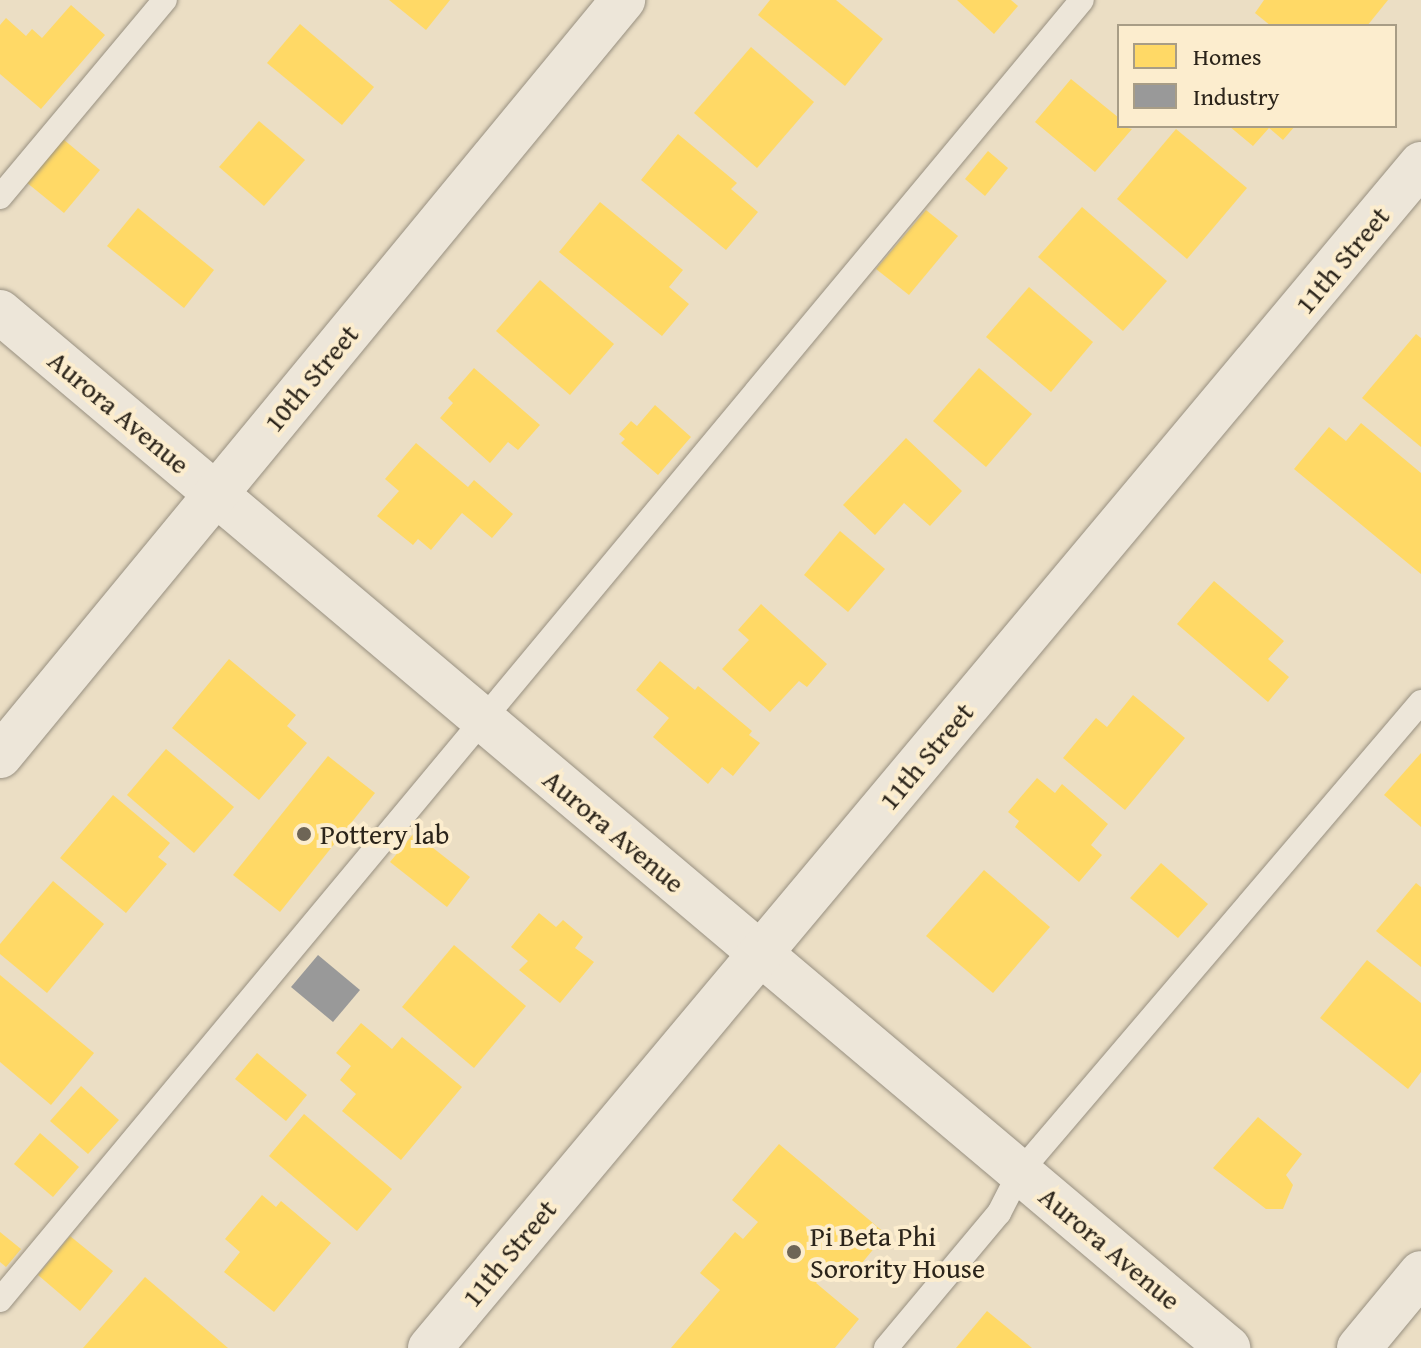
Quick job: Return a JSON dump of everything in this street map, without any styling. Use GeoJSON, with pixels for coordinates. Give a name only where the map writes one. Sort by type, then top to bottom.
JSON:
{"type":"FeatureCollection","features":[{"type":"Feature","properties":{"kind":"street","name":"10th Street"},"geometry":{"type":"LineString","coordinates":[[0,756],[623,0]]}},
{"type":"Feature","properties":{"kind":"street","name":"11th Street"},"geometry":{"type":"LineString","coordinates":[[430,1348],[759,953],[1161,479],[1421,164]]}},
{"type":"Feature","properties":{"kind":"street","name":"Aurora Avenue"},"geometry":{"type":"LineString","coordinates":[[0,312],[1228,1348]]}},
{"type":"Feature","properties":{"kind":"street"},"geometry":{"type":"LineString","coordinates":[[1359,1348],[1421,1273]]}},
{"type":"Feature","properties":{"kind":"lane"},"geometry":{"type":"LineString","coordinates":[[0,197],[165,0]]}},
{"type":"Feature","properties":{"kind":"lane"},"geometry":{"type":"LineString","coordinates":[[0,1300],[1082,0]]}},
{"type":"Feature","properties":{"kind":"lane"},"geometry":{"type":"LineString","coordinates":[[886,1348],[999,1213],[1020,1172],[1421,702]]}},
{"type":"Feature","properties":{"kind":"building: Homes"},"geometry":{"type":"Polygon","coordinates":[[[389,0],[450,0],[426,30],[389,0]]]}},
{"type":"Feature","properties":{"kind":"building: Homes"},"geometry":{"type":"Polygon","coordinates":[[[770,0],[836,0],[883,39],[845,86],[758,15],[770,0]]]}},
{"type":"Feature","properties":{"kind":"building: Homes"},"geometry":{"type":"Polygon","coordinates":[[[957,0],[1011,0],[1018,6],[994,34],[957,0]]]}},
{"type":"Feature","properties":{"kind":"building: Homes"},"geometry":{"type":"Polygon","coordinates":[[[1264,0],[1388,0],[1369,24],[1269,24],[1255,13],[1264,0]]]}},
{"type":"Feature","properties":{"kind":"building: Homes"},"geometry":{"type":"Polygon","coordinates":[[[71,5],[105,35],[41,109],[0,74],[0,25],[6,18],[26,36],[32,29],[42,38],[71,5]]]}},
{"type":"Feature","properties":{"kind":"building: Homes"},"geometry":{"type":"Polygon","coordinates":[[[300,24],[374,87],[342,125],[267,63],[300,24]]]}},
{"type":"Feature","properties":{"kind":"building: Homes"},"geometry":{"type":"Polygon","coordinates":[[[751,47],[814,102],[757,168],[694,113],[751,47]]]}},
{"type":"Feature","properties":{"kind":"building: Homes"},"geometry":{"type":"Polygon","coordinates":[[[1071,79],[1117,116],[1117,128],[1132,129],[1095,172],[1035,122],[1071,79]]]}},
{"type":"Feature","properties":{"kind":"building: Homes"},"geometry":{"type":"Polygon","coordinates":[[[259,121],[305,160],[264,206],[219,167],[259,121]]]}},
{"type":"Feature","properties":{"kind":"building: Homes"},"geometry":{"type":"Polygon","coordinates":[[[1231,128],[1269,128],[1253,146],[1231,128]]]}},
{"type":"Feature","properties":{"kind":"building: Homes"},"geometry":{"type":"Polygon","coordinates":[[[1269,128],[1293,128],[1283,140],[1269,128]]]}},
{"type":"Feature","properties":{"kind":"building: Homes"},"geometry":{"type":"Polygon","coordinates":[[[1176,129],[1247,188],[1187,259],[1117,199],[1176,129]]]}},
{"type":"Feature","properties":{"kind":"building: Homes"},"geometry":{"type":"Polygon","coordinates":[[[678,134],[737,183],[731,189],[758,212],[726,250],[641,180],[678,134]]]}},
{"type":"Feature","properties":{"kind":"building: Homes"},"geometry":{"type":"Polygon","coordinates":[[[63,139],[100,170],[64,213],[26,182],[63,139]]]}},
{"type":"Feature","properties":{"kind":"building: Homes"},"geometry":{"type":"Polygon","coordinates":[[[988,151],[1008,168],[985,196],[965,179],[988,151]]]}},
{"type":"Feature","properties":{"kind":"building: Homes"},"geometry":{"type":"Polygon","coordinates":[[[600,202],[683,270],[669,287],[689,304],[662,336],[559,252],[600,202]]]}},
{"type":"Feature","properties":{"kind":"building: Homes"},"geometry":{"type":"Polygon","coordinates":[[[1082,207],[1167,281],[1123,331],[1038,257],[1082,207]]]}},
{"type":"Feature","properties":{"kind":"building: Homes"},"geometry":{"type":"Polygon","coordinates":[[[138,208],[214,270],[184,308],[107,246],[138,208]]]}},
{"type":"Feature","properties":{"kind":"building: Homes"},"geometry":{"type":"Polygon","coordinates":[[[926,210],[958,236],[909,295],[876,269],[926,210]]]}},
{"type":"Feature","properties":{"kind":"building: Homes"},"geometry":{"type":"Polygon","coordinates":[[[540,280],[614,344],[570,395],[496,331],[540,280]]]}},
{"type":"Feature","properties":{"kind":"building: Homes"},"geometry":{"type":"Polygon","coordinates":[[[1029,287],[1093,342],[1051,392],[986,337],[1029,287]]]}},
{"type":"Feature","properties":{"kind":"building: Homes"},"geometry":{"type":"Polygon","coordinates":[[[1416,334],[1421,338],[1421,447],[1362,398],[1416,334]]]}},
{"type":"Feature","properties":{"kind":"building: Homes"},"geometry":{"type":"Polygon","coordinates":[[[474,368],[540,425],[518,450],[508,442],[490,463],[440,418],[453,403],[448,398],[474,368]]]}},
{"type":"Feature","properties":{"kind":"building: Homes"},"geometry":{"type":"Polygon","coordinates":[[[979,368],[1032,414],[986,467],[933,421],[979,368]]]}},
{"type":"Feature","properties":{"kind":"building: Homes"},"geometry":{"type":"Polygon","coordinates":[[[655,405],[691,437],[658,475],[621,443],[625,439],[619,434],[631,421],[637,426],[655,405]]]}},
{"type":"Feature","properties":{"kind":"building: Homes"},"geometry":{"type":"Polygon","coordinates":[[[1361,423],[1421,473],[1421,574],[1294,469],[1329,427],[1346,441],[1361,423]]]}},
{"type":"Feature","properties":{"kind":"building: Homes"},"geometry":{"type":"Polygon","coordinates":[[[906,438],[962,491],[930,526],[904,503],[875,535],[843,505],[906,438]]]}},
{"type":"Feature","properties":{"kind":"building: Homes"},"geometry":{"type":"Polygon","coordinates":[[[416,443],[468,487],[474,480],[513,514],[492,538],[462,513],[431,550],[418,539],[413,545],[377,516],[399,491],[385,479],[416,443]]]}},
{"type":"Feature","properties":{"kind":"building: Homes"},"geometry":{"type":"Polygon","coordinates":[[[840,531],[885,569],[848,612],[804,575],[840,531]]]}},
{"type":"Feature","properties":{"kind":"building: Homes"},"geometry":{"type":"Polygon","coordinates":[[[1214,581],[1284,641],[1268,659],[1289,677],[1268,702],[1177,624],[1214,581]]]}},
{"type":"Feature","properties":{"kind":"building: Homes"},"geometry":{"type":"Polygon","coordinates":[[[761,604],[827,664],[807,687],[799,681],[770,712],[722,669],[749,640],[738,630],[761,604]]]}},
{"type":"Feature","properties":{"kind":"building: Homes"},"geometry":{"type":"Polygon","coordinates":[[[229,659],[296,715],[287,726],[307,743],[259,800],[172,728],[229,659]]]}},
{"type":"Feature","properties":{"kind":"building: Homes"},"geometry":{"type":"Polygon","coordinates":[[[660,661],[695,690],[698,686],[752,731],[749,735],[760,743],[733,776],[722,767],[708,784],[653,737],[669,718],[636,690],[660,661]]]}},
{"type":"Feature","properties":{"kind":"building: Homes"},"geometry":{"type":"Polygon","coordinates":[[[1133,695],[1185,738],[1125,810],[1063,758],[1096,718],[1107,727],[1133,695]]]}},
{"type":"Feature","properties":{"kind":"building: Homes"},"geometry":{"type":"Polygon","coordinates":[[[166,749],[234,807],[194,853],[127,795],[166,749]]]}},
{"type":"Feature","properties":{"kind":"building: Homes"},"geometry":{"type":"Polygon","coordinates":[[[1421,753],[1421,827],[1384,795],[1421,753]]]}},
{"type":"Feature","properties":{"kind":"building: Homes","name":"Pottery lab"},"geometry":{"type":"Polygon","coordinates":[[[328,756],[375,793],[280,912],[233,875],[328,756]]]}},
{"type":"Feature","properties":{"kind":"building: Homes"},"geometry":{"type":"Polygon","coordinates":[[[1037,778],[1055,793],[1062,784],[1108,824],[1091,845],[1102,855],[1079,882],[1015,827],[1019,821],[1008,812],[1037,778]]]}},
{"type":"Feature","properties":{"kind":"building: Homes"},"geometry":{"type":"Polygon","coordinates":[[[113,795],[170,843],[158,857],[167,864],[126,913],[60,858],[113,795]]]}},
{"type":"Feature","properties":{"kind":"building: Homes"},"geometry":{"type":"Polygon","coordinates":[[[414,833],[470,877],[447,907],[390,862],[414,833]]]}},
{"type":"Feature","properties":{"kind":"building: Homes"},"geometry":{"type":"Polygon","coordinates":[[[1161,863],[1208,904],[1178,938],[1130,898],[1161,863]]]}},
{"type":"Feature","properties":{"kind":"building: Homes"},"geometry":{"type":"Polygon","coordinates":[[[984,870],[1050,927],[993,993],[926,936],[984,870]]]}},
{"type":"Feature","properties":{"kind":"building: Homes"},"geometry":{"type":"Polygon","coordinates":[[[53,881],[104,924],[47,993],[0,954],[0,944],[53,881]]]}},
{"type":"Feature","properties":{"kind":"building: Homes"},"geometry":{"type":"Polygon","coordinates":[[[1416,883],[1421,887],[1421,967],[1376,931],[1416,883]]]}},
{"type":"Feature","properties":{"kind":"building: Homes"},"geometry":{"type":"Polygon","coordinates":[[[539,913],[556,927],[563,920],[583,937],[575,948],[594,962],[560,1003],[519,970],[528,961],[511,947],[539,913]]]}},
{"type":"Feature","properties":{"kind":"building: Homes"},"geometry":{"type":"Polygon","coordinates":[[[454,945],[526,1006],[474,1068],[402,1007],[454,945]]]}},
{"type":"Feature","properties":{"kind":"building: Homes"},"geometry":{"type":"Polygon","coordinates":[[[1367,960],[1421,1003],[1421,1072],[1408,1089],[1320,1018],[1367,960]]]}},
{"type":"Feature","properties":{"kind":"building: Homes"},"geometry":{"type":"Polygon","coordinates":[[[0,975],[94,1053],[51,1105],[0,1062],[0,975]]]}},
{"type":"Feature","properties":{"kind":"building: Homes"},"geometry":{"type":"Polygon","coordinates":[[[361,1023],[392,1049],[402,1037],[462,1087],[401,1160],[342,1111],[356,1094],[340,1080],[351,1066],[336,1053],[361,1023]]]}},
{"type":"Feature","properties":{"kind":"building: Homes"},"geometry":{"type":"Polygon","coordinates":[[[257,1053],[307,1095],[286,1121],[235,1079],[257,1053]]]}},
{"type":"Feature","properties":{"kind":"building: Homes"},"geometry":{"type":"Polygon","coordinates":[[[81,1086],[119,1120],[88,1154],[50,1121],[81,1086]]]}},
{"type":"Feature","properties":{"kind":"building: Homes"},"geometry":{"type":"Polygon","coordinates":[[[304,1114],[392,1189],[357,1231],[269,1156],[304,1114]]]}},
{"type":"Feature","properties":{"kind":"building: Homes"},"geometry":{"type":"Polygon","coordinates":[[[1258,1117],[1302,1154],[1286,1175],[1293,1185],[1283,1209],[1266,1209],[1213,1168],[1258,1117]]]}},
{"type":"Feature","properties":{"kind":"building: Homes"},"geometry":{"type":"Polygon","coordinates":[[[40,1133],[79,1167],[53,1197],[14,1164],[40,1133]]]}},
{"type":"Feature","properties":{"kind":"building: Homes","name":"Pi Beta Phi Sorority House"},"geometry":{"type":"Polygon","coordinates":[[[779,1144],[886,1234],[847,1281],[830,1266],[816,1283],[859,1319],[835,1348],[671,1348],[720,1290],[700,1273],[735,1232],[743,1239],[758,1222],[732,1200],[779,1144]]]}},
{"type":"Feature","properties":{"kind":"building: Homes"},"geometry":{"type":"Polygon","coordinates":[[[262,1195],[276,1207],[281,1201],[331,1243],[274,1312],[224,1272],[240,1252],[225,1239],[262,1195]]]}},
{"type":"Feature","properties":{"kind":"building: Homes"},"geometry":{"type":"Polygon","coordinates":[[[0,1232],[21,1249],[6,1267],[0,1262],[0,1232]]]}},
{"type":"Feature","properties":{"kind":"building: Homes"},"geometry":{"type":"Polygon","coordinates":[[[70,1236],[113,1271],[80,1311],[38,1275],[70,1236]]]}},
{"type":"Feature","properties":{"kind":"building: Homes"},"geometry":{"type":"Polygon","coordinates":[[[145,1277],[228,1348],[83,1348],[145,1277]]]}},
{"type":"Feature","properties":{"kind":"building: Homes"},"geometry":{"type":"Polygon","coordinates":[[[987,1311],[1032,1348],[956,1348],[987,1311]]]}},
{"type":"Feature","properties":{"kind":"building: Industry"},"geometry":{"type":"Polygon","coordinates":[[[318,955],[360,990],[333,1022],[291,987],[318,955]]]}},
{"type":"Feature","properties":{"kind":"place","name":"Pottery lab"},"geometry":{"type":"Point","coordinates":[304,834]}},
{"type":"Feature","properties":{"kind":"place","name":"Pi Beta Phi Sorority House"},"geometry":{"type":"Point","coordinates":[794,1252]}}]}
